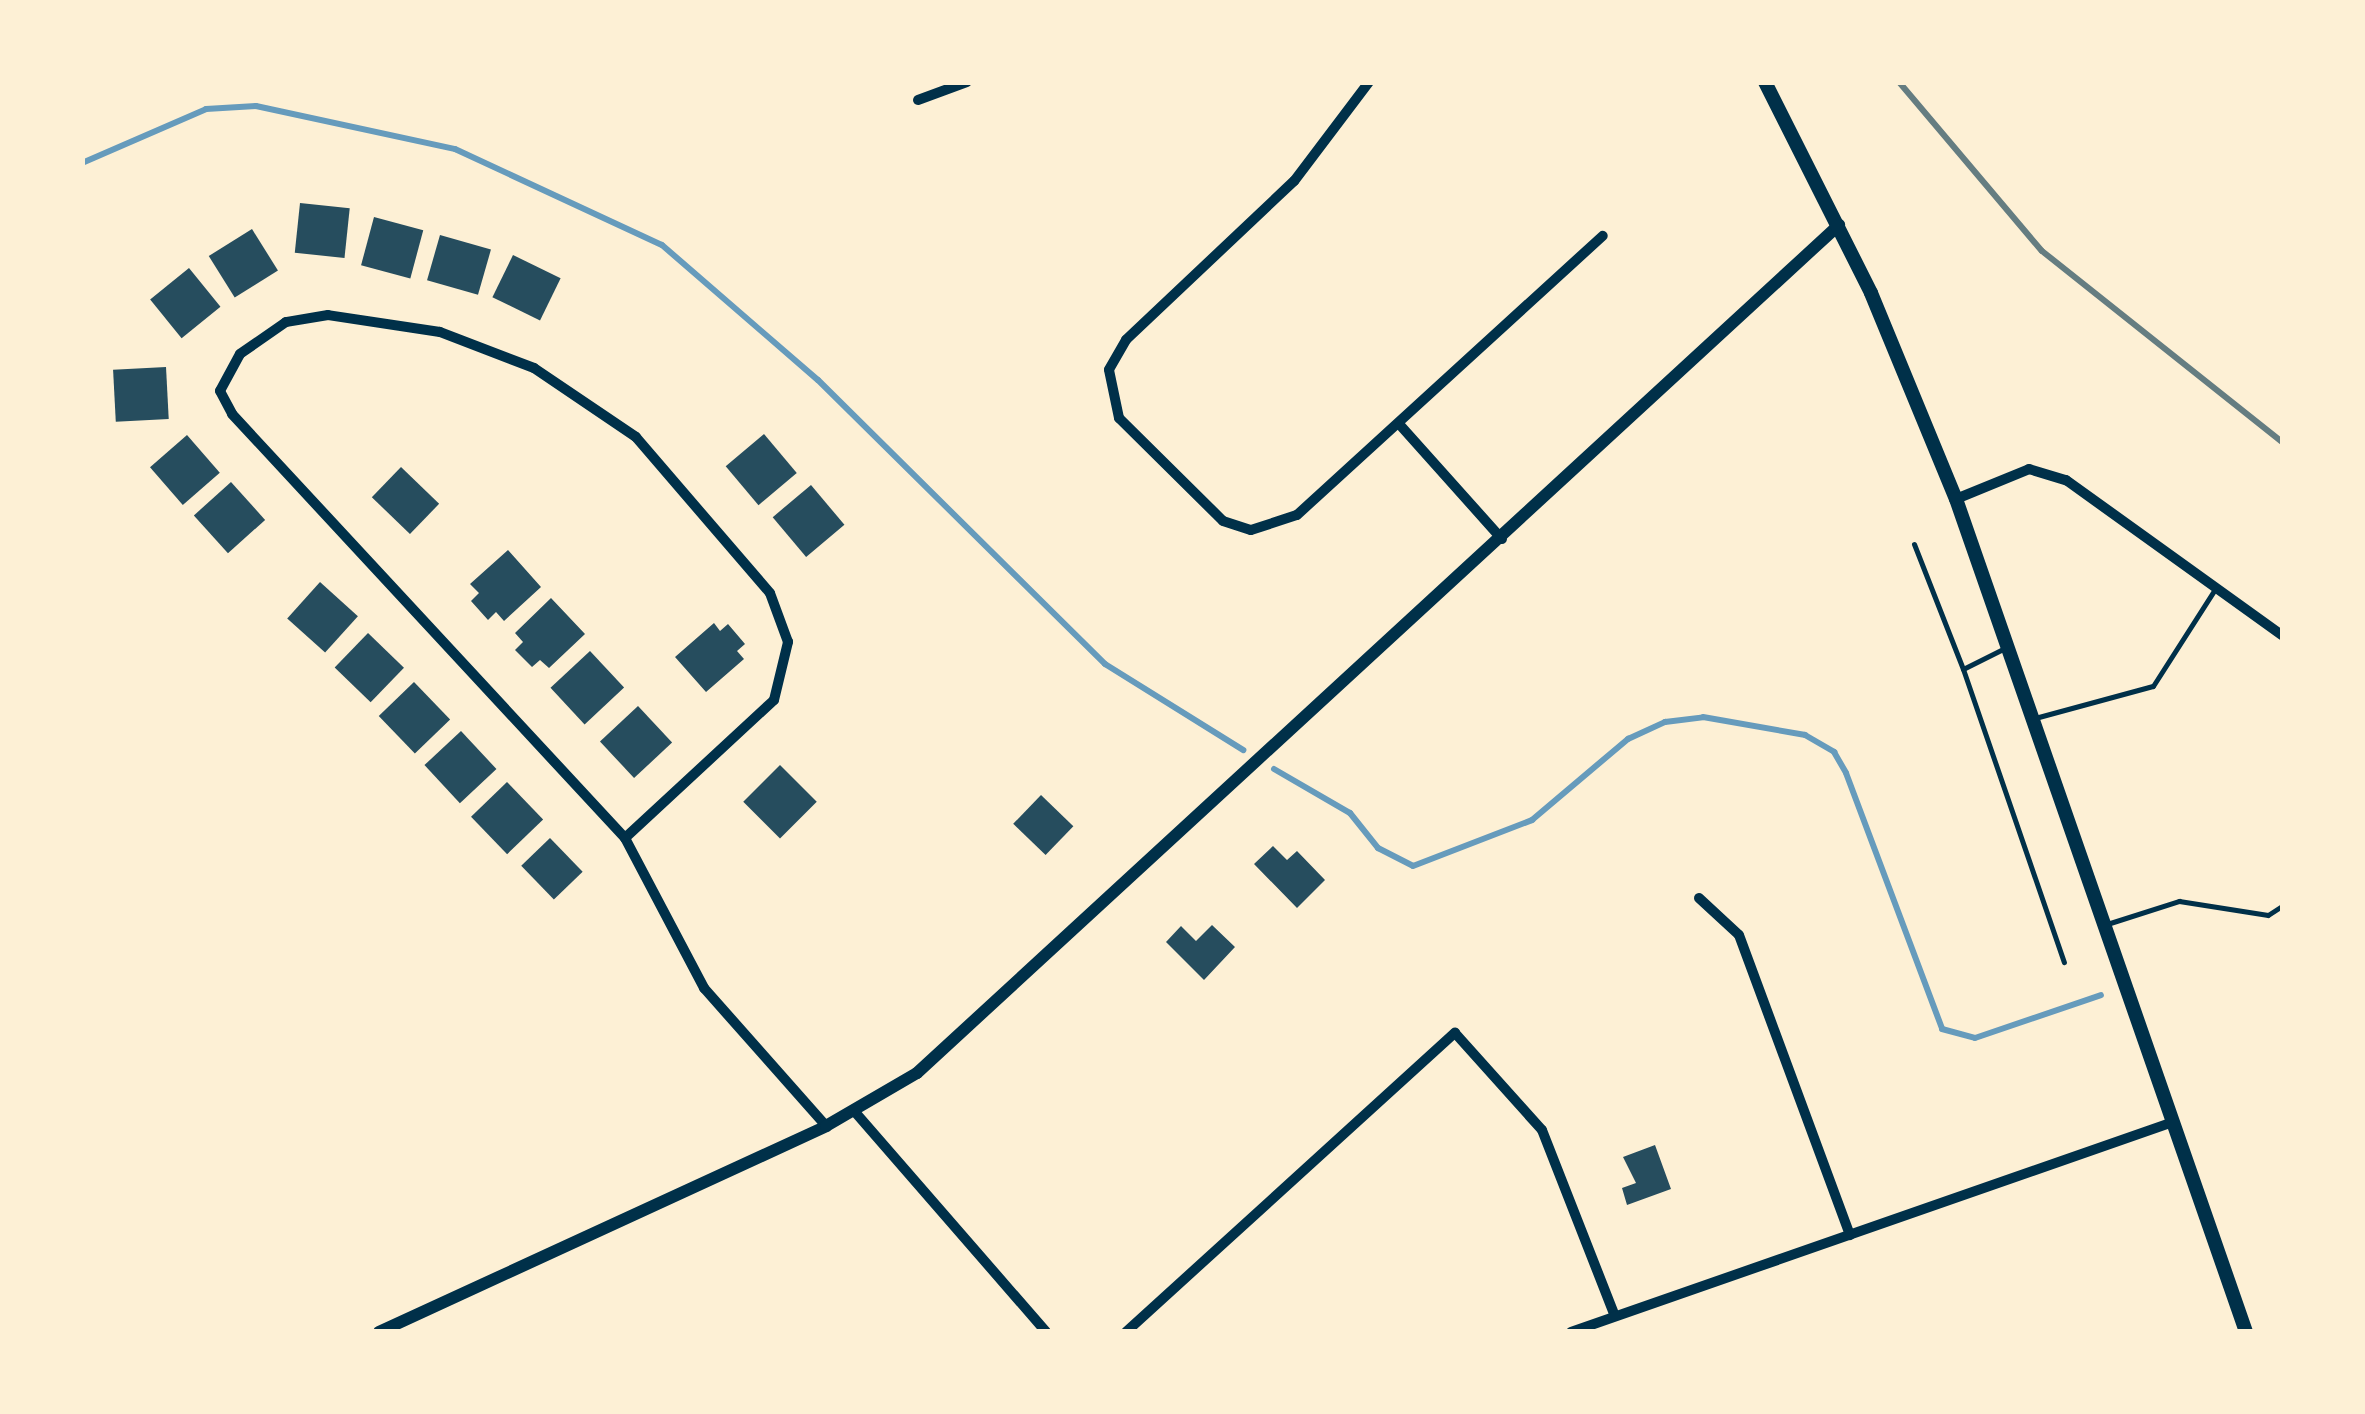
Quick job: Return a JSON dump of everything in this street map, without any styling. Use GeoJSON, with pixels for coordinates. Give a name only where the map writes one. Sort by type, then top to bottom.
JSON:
{"type":"FeatureCollection","features":[{"type":"Feature","properties":{"kind":"main road"},"geometry":{"type":"LineString","coordinates":[[1765,82],[1839,225],[1956,499],[2246,1332]]}},
{"type":"Feature","properties":{"kind":"street"},"geometry":{"type":"LineString","coordinates":[[918,100],[967,82]]}},
{"type":"Feature","properties":{"kind":"street"},"geometry":{"type":"LineString","coordinates":[[1369,82],[1275,202],[1126,340],[1109,386],[1129,430],[1210,512],[1252,530],[1297,514],[1400,425],[1602,236]]}},
{"type":"Feature","properties":{"kind":"street"},"geometry":{"type":"LineString","coordinates":[[379,1332],[856,1112],[917,1073],[1839,225]]}},
{"type":"Feature","properties":{"kind":"street"},"geometry":{"type":"LineString","coordinates":[[626,838],[774,700],[788,642],[770,593],[636,437],[534,368],[382,320],[307,315],[274,328],[232,365],[224,402],[626,838],[704,988],[826,1126]]}},
{"type":"Feature","properties":{"kind":"street"},"geometry":{"type":"LineString","coordinates":[[1400,425],[1502,539]]}},
{"type":"Feature","properties":{"kind":"street"},"geometry":{"type":"LineString","coordinates":[[1956,499],[2029,469],[2066,480],[2282,635]]}},
{"type":"Feature","properties":{"kind":"street"},"geometry":{"type":"LineString","coordinates":[[1699,898],[1739,935],[1850,1235]]}},
{"type":"Feature","properties":{"kind":"street"},"geometry":{"type":"LineString","coordinates":[[1126,1332],[1455,1032],[1542,1130],[1614,1314]]}},
{"type":"Feature","properties":{"kind":"street"},"geometry":{"type":"LineString","coordinates":[[856,1112],[1046,1332]]}},
{"type":"Feature","properties":{"kind":"street"},"geometry":{"type":"LineString","coordinates":[[1571,1332],[2173,1122]]}},
{"type":"Feature","properties":{"kind":"lane"},"geometry":{"type":"LineString","coordinates":[[1914,544],[1963,669],[2064,962]]}},
{"type":"Feature","properties":{"kind":"lane"},"geometry":{"type":"LineString","coordinates":[[2032,718],[2153,686],[2215,589]]}},
{"type":"Feature","properties":{"kind":"lane"},"geometry":{"type":"LineString","coordinates":[[1963,669],[2007,647]]}},
{"type":"Feature","properties":{"kind":"lane"},"geometry":{"type":"LineString","coordinates":[[2104,926],[2179,901],[2268,915],[2282,906]]}},
{"type":"Feature","properties":{"kind":"building"},"geometry":{"type":"Polygon","coordinates":[[[300,203],[350,208],[344,258],[295,253],[300,203]]]}},
{"type":"Feature","properties":{"kind":"building"},"geometry":{"type":"Polygon","coordinates":[[[374,217],[423,230],[410,278],[361,265],[374,217]]]}},
{"type":"Feature","properties":{"kind":"building"},"geometry":{"type":"Polygon","coordinates":[[[252,229],[278,271],[235,298],[209,256],[252,229]]]}},
{"type":"Feature","properties":{"kind":"building"},"geometry":{"type":"Polygon","coordinates":[[[440,235],[491,250],[478,295],[427,280],[440,235]]]}},
{"type":"Feature","properties":{"kind":"building"},"geometry":{"type":"Polygon","coordinates":[[[513,255],[561,278],[540,320],[492,297],[513,255]]]}},
{"type":"Feature","properties":{"kind":"building"},"geometry":{"type":"Polygon","coordinates":[[[189,268],[220,307],[182,338],[150,299],[189,268]]]}},
{"type":"Feature","properties":{"kind":"building"},"geometry":{"type":"Polygon","coordinates":[[[166,367],[169,419],[116,422],[113,370],[166,367]]]}},
{"type":"Feature","properties":{"kind":"building"},"geometry":{"type":"Polygon","coordinates":[[[764,434],[797,473],[758,505],[726,466],[764,434]]]}},
{"type":"Feature","properties":{"kind":"building"},"geometry":{"type":"Polygon","coordinates":[[[187,435],[220,473],[183,505],[150,467],[187,435]]]}},
{"type":"Feature","properties":{"kind":"building"},"geometry":{"type":"Polygon","coordinates":[[[401,467],[439,504],[410,534],[372,497],[401,467]]]}},
{"type":"Feature","properties":{"kind":"building"},"geometry":{"type":"Polygon","coordinates":[[[231,482],[265,520],[228,553],[194,515],[231,482]]]}},
{"type":"Feature","properties":{"kind":"building"},"geometry":{"type":"Polygon","coordinates":[[[811,485],[844,525],[806,557],[773,517],[811,485]]]}},
{"type":"Feature","properties":{"kind":"building"},"geometry":{"type":"Polygon","coordinates":[[[508,550],[541,587],[504,621],[496,612],[488,620],[471,601],[479,593],[470,584],[508,550]]]}},
{"type":"Feature","properties":{"kind":"building"},"geometry":{"type":"Polygon","coordinates":[[[320,582],[358,616],[325,653],[287,618],[320,582]]]}},
{"type":"Feature","properties":{"kind":"building"},"geometry":{"type":"Polygon","coordinates":[[[551,598],[585,634],[549,668],[540,660],[532,667],[515,650],[523,642],[515,633],[551,598]]]}},
{"type":"Feature","properties":{"kind":"building"},"geometry":{"type":"Polygon","coordinates":[[[714,623],[720,631],[728,624],[745,644],[737,651],[744,659],[706,692],[675,657],[714,623]]]}},
{"type":"Feature","properties":{"kind":"building"},"geometry":{"type":"Polygon","coordinates":[[[368,633],[404,668],[371,702],[335,668],[368,633]]]}},
{"type":"Feature","properties":{"kind":"building"},"geometry":{"type":"Polygon","coordinates":[[[590,651],[624,688],[585,724],[551,688],[590,651]]]}},
{"type":"Feature","properties":{"kind":"building"},"geometry":{"type":"Polygon","coordinates":[[[414,682],[450,719],[415,753],[379,716],[414,682]]]}},
{"type":"Feature","properties":{"kind":"building"},"geometry":{"type":"Polygon","coordinates":[[[638,706],[672,743],[634,778],[600,741],[638,706]]]}},
{"type":"Feature","properties":{"kind":"building"},"geometry":{"type":"Polygon","coordinates":[[[461,731],[496,769],[460,803],[424,765],[461,731]]]}},
{"type":"Feature","properties":{"kind":"building"},"geometry":{"type":"Polygon","coordinates":[[[780,765],[817,802],[780,839],[743,802],[780,765]]]}},
{"type":"Feature","properties":{"kind":"building"},"geometry":{"type":"Polygon","coordinates":[[[507,782],[543,819],[507,854],[471,817],[507,782]]]}},
{"type":"Feature","properties":{"kind":"building"},"geometry":{"type":"Polygon","coordinates":[[[1041,795],[1073,826],[1046,855],[1013,824],[1041,795]]]}},
{"type":"Feature","properties":{"kind":"building"},"geometry":{"type":"Polygon","coordinates":[[[550,838],[583,872],[554,900],[521,866],[550,838]]]}},
{"type":"Feature","properties":{"kind":"building"},"geometry":{"type":"Polygon","coordinates":[[[1273,846],[1287,860],[1297,851],[1325,880],[1297,908],[1254,864],[1273,846]]]}},
{"type":"Feature","properties":{"kind":"building"},"geometry":{"type":"Polygon","coordinates":[[[1212,925],[1235,947],[1204,980],[1166,942],[1181,926],[1196,941],[1212,925]]]}},
{"type":"Feature","properties":{"kind":"building"},"geometry":{"type":"Polygon","coordinates":[[[1655,1145],[1671,1189],[1627,1205],[1622,1188],[1636,1183],[1623,1157],[1655,1145]]]}},
{"type":"Feature","properties":{"kind":"waterway"},"geometry":{"type":"LineString","coordinates":[[82,163],[206,109],[256,106],[455,149],[662,245],[818,380],[1105,664],[1243,750]]}},
{"type":"Feature","properties":{"kind":"waterway"},"geometry":{"type":"LineString","coordinates":[[1274,769],[1350,813],[1378,848],[1413,866],[1532,820],[1628,739],[1665,722],[1703,717],[1805,735],[1834,752],[1846,773],[1942,1029],[1975,1038],[2101,995]]}},
{"type":"Feature","properties":{"kind":"railway"},"geometry":{"type":"LineString","coordinates":[[1899,82],[2042,251],[2282,442]]}}]}
